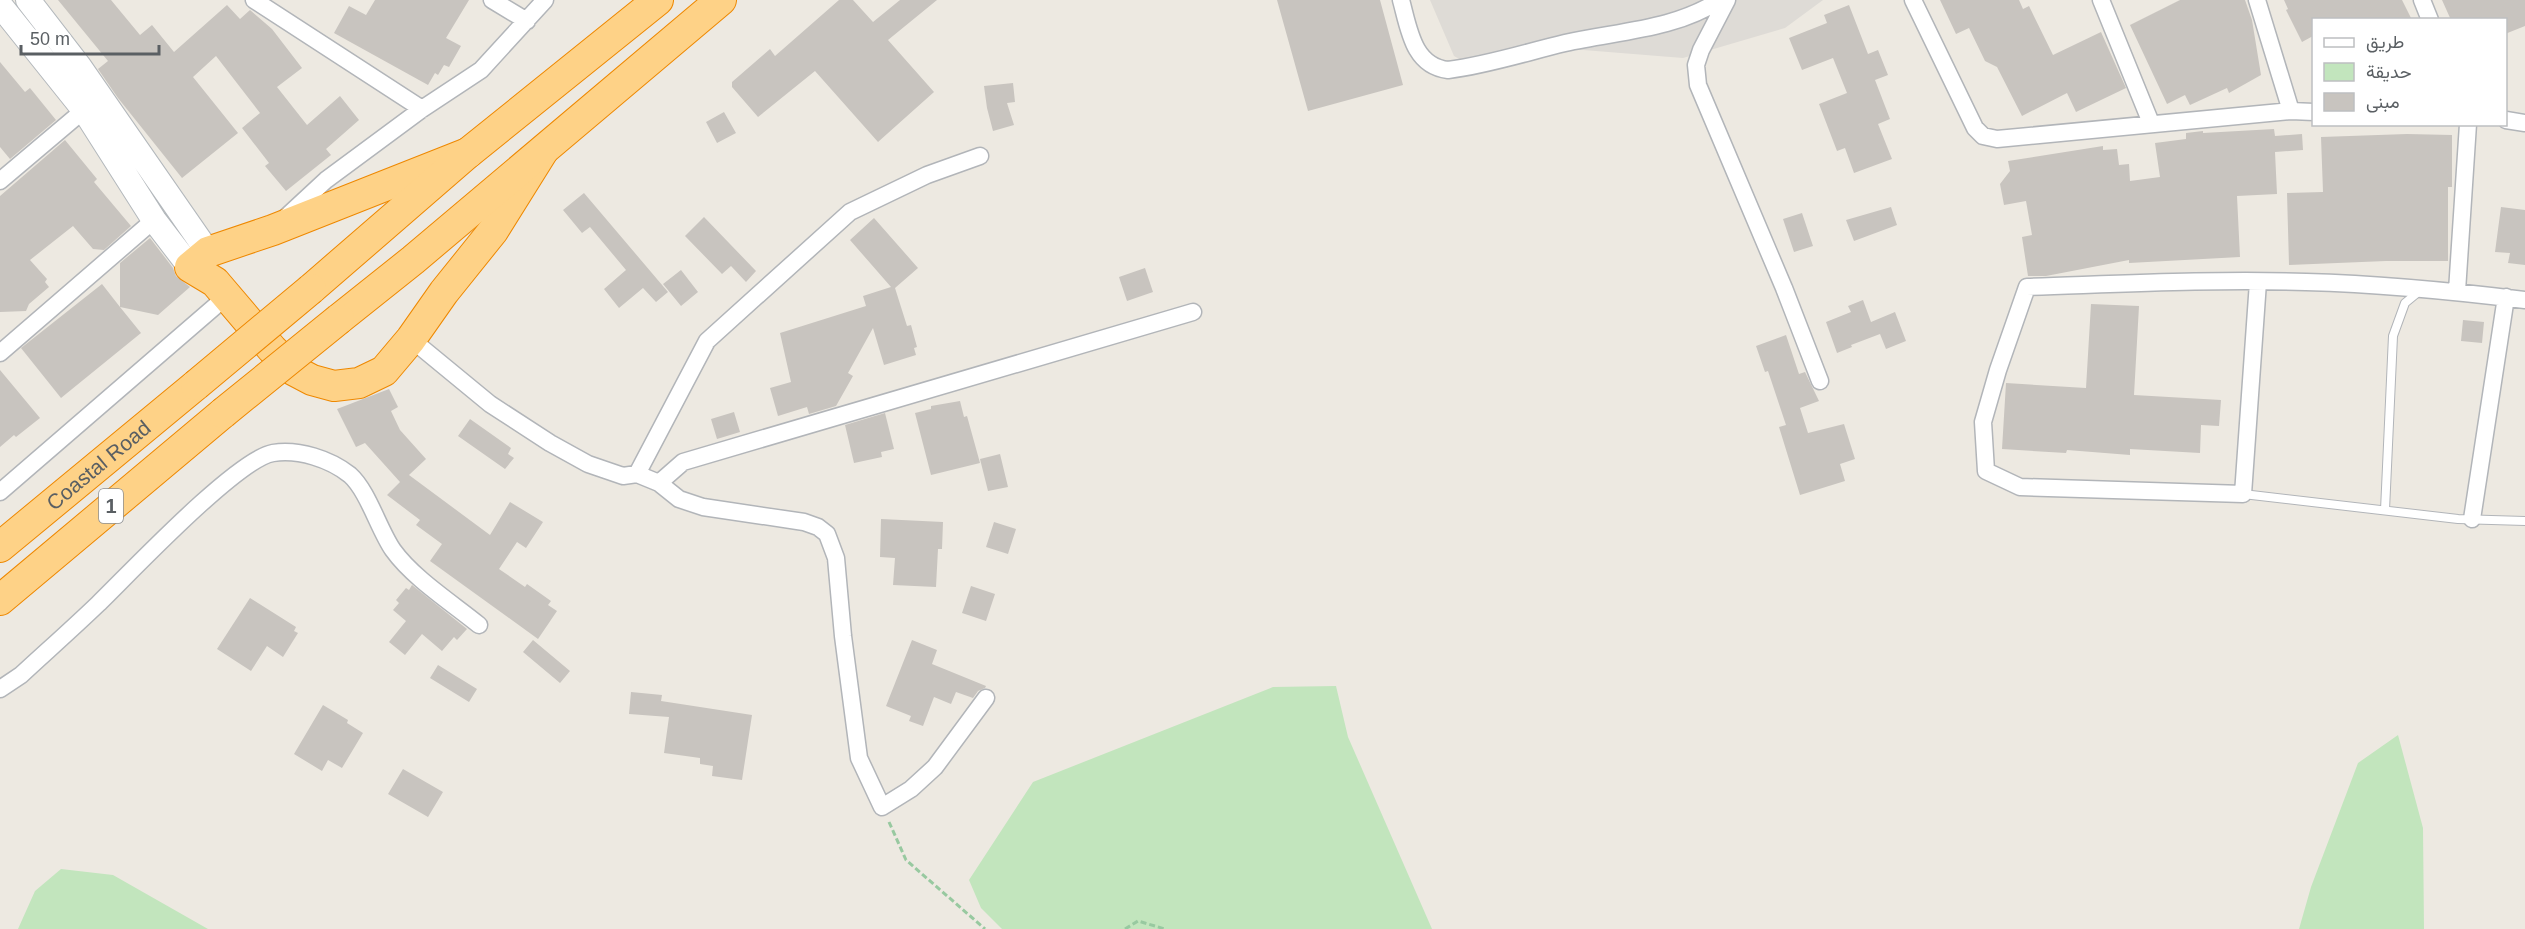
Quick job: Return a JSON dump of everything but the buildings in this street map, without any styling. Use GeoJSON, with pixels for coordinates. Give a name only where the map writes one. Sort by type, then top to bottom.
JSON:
{"type":"FeatureCollection","features":[{"type":"Feature","properties":{"kind":"highway","name":"Coastal Road"},"geometry":{"type":"LineString","coordinates":[[0,547],[311,289],[468,153],[658,0]]}},
{"type":"Feature","properties":{"kind":"highway"},"geometry":{"type":"LineString","coordinates":[[444,292],[440,279],[433,270],[413,260],[721,0]]}},
{"type":"Feature","properties":{"kind":"highway"},"geometry":{"type":"LineString","coordinates":[[468,153],[273,230],[210,274],[272,349],[293,370],[312,380],[334,386],[359,383],[384,370],[411,339],[444,292],[493,231],[543,152]]}},
{"type":"Feature","properties":{"kind":"highway"},"geometry":{"type":"LineString","coordinates":[[371,192],[385,209],[383,226]]}},
{"type":"Feature","properties":{"kind":"highway","name":"1"},"geometry":{"type":"LineString","coordinates":[[0,600],[223,413],[413,260]]}},
{"type":"Feature","properties":{"kind":"main road"},"geometry":{"type":"LineString","coordinates":[[28,0],[79,66],[210,274]]}},
{"type":"Feature","properties":{"kind":"main road"},"geometry":{"type":"LineString","coordinates":[[0,5],[84,110],[154,220],[210,274]]}},
{"type":"Feature","properties":{"kind":"street"},"geometry":{"type":"LineString","coordinates":[[254,0],[422,109]]}},
{"type":"Feature","properties":{"kind":"street"},"geometry":{"type":"LineString","coordinates":[[492,0],[527,21]]}},
{"type":"Feature","properties":{"kind":"street"},"geometry":{"type":"LineString","coordinates":[[273,230],[326,180],[422,109],[481,70],[545,0]]}},
{"type":"Feature","properties":{"kind":"street"},"geometry":{"type":"LineString","coordinates":[[1401,0],[1412,43],[1428,64],[1436,69],[1448,70],[1568,43],[1664,25],[1706,9],[1720,0]]}},
{"type":"Feature","properties":{"kind":"street"},"geometry":{"type":"LineString","coordinates":[[1727,0],[1701,50],[1696,65],[1698,85],[1784,288],[1820,381]]}},
{"type":"Feature","properties":{"kind":"street"},"geometry":{"type":"LineString","coordinates":[[1913,0],[1975,128],[1983,136],[1997,140],[2151,123],[2291,111],[2312,112]]}},
{"type":"Feature","properties":{"kind":"street"},"geometry":{"type":"LineString","coordinates":[[2101,0],[2151,123]]}},
{"type":"Feature","properties":{"kind":"street"},"geometry":{"type":"LineString","coordinates":[[2257,0],[2291,111]]}},
{"type":"Feature","properties":{"kind":"street"},"geometry":{"type":"LineString","coordinates":[[2422,0],[2429,18]]}},
{"type":"Feature","properties":{"kind":"street"},"geometry":{"type":"LineString","coordinates":[[0,181],[84,110]]}},
{"type":"Feature","properties":{"kind":"street"},"geometry":{"type":"LineString","coordinates":[[2507,120],[2525,123]]}},
{"type":"Feature","properties":{"kind":"street"},"geometry":{"type":"LineString","coordinates":[[2457,291],[2468,126]]}},
{"type":"Feature","properties":{"kind":"street"},"geometry":{"type":"LineString","coordinates":[[637,474],[707,341],[850,212],[927,175],[980,156]]}},
{"type":"Feature","properties":{"kind":"street"},"geometry":{"type":"LineString","coordinates":[[0,353],[154,220]]}},
{"type":"Feature","properties":{"kind":"street"},"geometry":{"type":"LineString","coordinates":[[0,492],[210,274]]}},
{"type":"Feature","properties":{"kind":"street"},"geometry":{"type":"LineString","coordinates":[[2258,282],[2243,494],[2020,487],[1986,471],[1983,422],[1998,370],[2027,287],[2258,282],[2306,282],[2457,291],[2525,300]]}},
{"type":"Feature","properties":{"kind":"street"},"geometry":{"type":"LineString","coordinates":[[2472,519],[2506,297]]}},
{"type":"Feature","properties":{"kind":"street"},"geometry":{"type":"LineString","coordinates":[[659,483],[683,462],[1193,312]]}},
{"type":"Feature","properties":{"kind":"street"},"geometry":{"type":"LineString","coordinates":[[411,339],[490,405],[588,464],[622,476],[637,474],[659,483],[679,499],[703,507],[804,522],[818,527],[827,534],[836,558],[844,647],[859,758],[882,807],[911,789],[935,767],[986,698]]}},
{"type":"Feature","properties":{"kind":"street"},"geometry":{"type":"LineString","coordinates":[[0,689],[21,675],[240,471],[272,453],[301,452],[323,460],[351,476],[373,510],[393,550],[422,580],[479,625]]}},
{"type":"Feature","properties":{"kind":"lane"},"geometry":{"type":"LineString","coordinates":[[2385,510],[2393,336],[2406,303],[2422,289]]}},
{"type":"Feature","properties":{"kind":"lane"},"geometry":{"type":"LineString","coordinates":[[2243,494],[2472,519],[2525,521]]}},
{"type":"Feature","properties":{"kind":"path"},"geometry":{"type":"LineString","coordinates":[[882,807],[906,860],[985,929]]}},
{"type":"Feature","properties":{"kind":"path"},"geometry":{"type":"LineString","coordinates":[[1125,929],[1138,921],[1165,929]]}},
{"type":"Feature","properties":{"kind":"shaded area"},"geometry":{"type":"Polygon","coordinates":[[[1430,0],[1823,0],[1785,28],[1683,58],[1571,49],[1481,71],[1454,56],[1430,0]]]}},
{"type":"Feature","properties":{"kind":"green space"},"geometry":{"type":"Polygon","coordinates":[[[1336,686],[1348,737],[1432,929],[1002,929],[981,908],[969,880],[1033,782],[1273,687],[1336,686]]]}},
{"type":"Feature","properties":{"kind":"green space"},"geometry":{"type":"Polygon","coordinates":[[[2398,735],[2423,828],[2424,929],[2299,929],[2311,887],[2358,763],[2398,735]]]}},
{"type":"Feature","properties":{"kind":"green space"},"geometry":{"type":"Polygon","coordinates":[[[61,869],[113,875],[208,929],[18,929],[35,891],[61,869]]]}}]}
